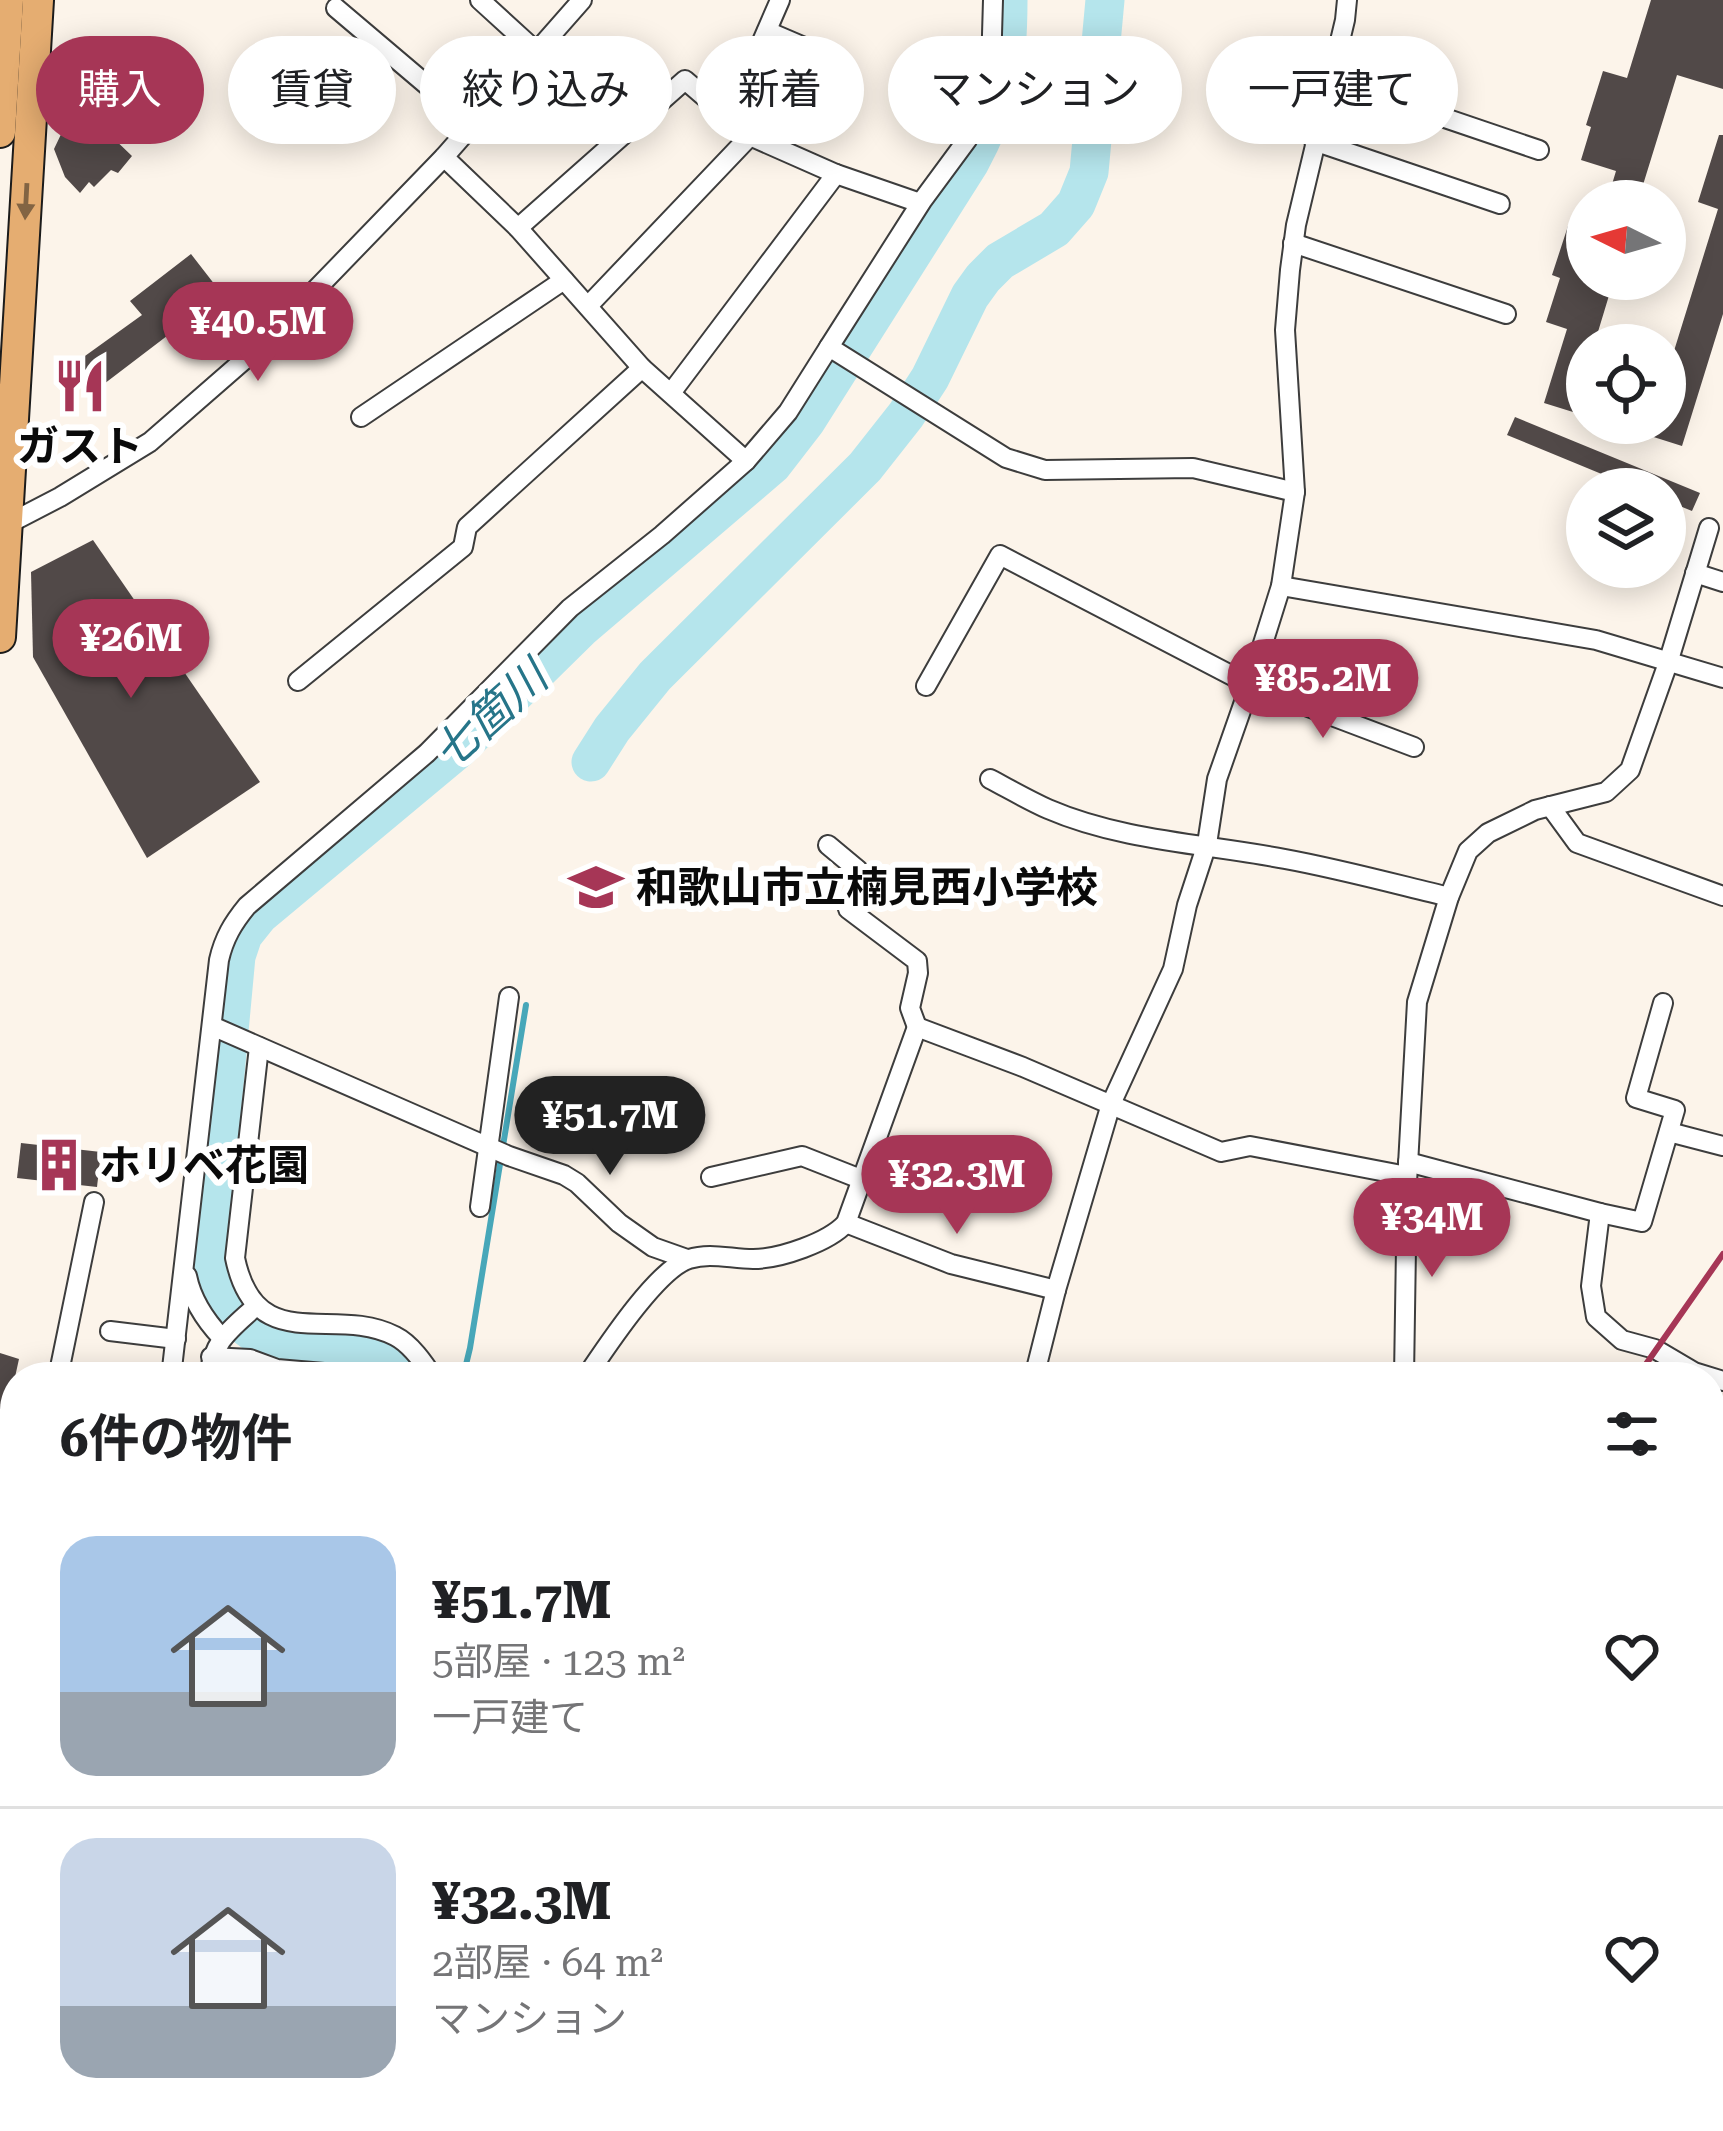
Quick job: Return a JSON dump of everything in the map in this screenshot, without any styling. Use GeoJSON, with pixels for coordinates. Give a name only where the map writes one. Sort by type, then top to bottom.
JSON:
{"type":"FeatureCollection","features":[{"type":"Feature","properties":{"kind":"main road"},"geometry":{"type":"LineString","coordinates":[[0,132],[8,0]]}},
{"type":"Feature","properties":{"kind":"main road"},"geometry":{"type":"LineString","coordinates":[[0,638],[3,527],[38,0]]}},
{"type":"Feature","properties":{"kind":"street"},"geometry":{"type":"LineString","coordinates":[[480,0],[520,36]]}},
{"type":"Feature","properties":{"kind":"street"},"geometry":{"type":"LineString","coordinates":[[552,36],[582,0]]}},
{"type":"Feature","properties":{"kind":"street"},"geometry":{"type":"LineString","coordinates":[[765,36],[780,0]]}},
{"type":"Feature","properties":{"kind":"street"},"geometry":{"type":"LineString","coordinates":[[173,1362],[216,1028],[219,969],[232,924],[247,906],[427,753],[570,608],[746,461],[839,353],[920,203],[967,140],[982,109],[992,69],[993,0]]}},
{"type":"Feature","properties":{"kind":"street"},"geometry":{"type":"LineString","coordinates":[[1339,36],[1347,0]]}},
{"type":"Feature","properties":{"kind":"street"},"geometry":{"type":"LineString","coordinates":[[336,8],[420,79]]}},
{"type":"Feature","properties":{"kind":"street"},"geometry":{"type":"LineString","coordinates":[[767,31],[779,36]]}},
{"type":"Feature","properties":{"kind":"street"},"geometry":{"type":"LineString","coordinates":[[518,229],[686,80],[696,89]]}},
{"type":"Feature","properties":{"kind":"street"},"geometry":{"type":"LineString","coordinates":[[1458,122],[1539,150]]}},
{"type":"Feature","properties":{"kind":"street"},"geometry":{"type":"LineString","coordinates":[[3,527],[150,442],[267,340],[456,144]]}},
{"type":"Feature","properties":{"kind":"street"},"geometry":{"type":"LineString","coordinates":[[588,306],[742,144]]}},
{"type":"Feature","properties":{"kind":"street"},"geometry":{"type":"LineString","coordinates":[[768,144],[920,203]]}},
{"type":"Feature","properties":{"kind":"street"},"geometry":{"type":"LineString","coordinates":[[1038,1362],[1111,1104],[1173,969],[1207,844],[1217,779],[1281,586],[1295,492],[1285,330],[1293,243],[1313,144]]}},
{"type":"Feature","properties":{"kind":"street"},"geometry":{"type":"LineString","coordinates":[[1323,144],[1500,204]]}},
{"type":"Feature","properties":{"kind":"street"},"geometry":{"type":"LineString","coordinates":[[444,157],[518,229],[642,368],[746,461]]}},
{"type":"Feature","properties":{"kind":"street"},"geometry":{"type":"LineString","coordinates":[[671,394],[836,174]]}},
{"type":"Feature","properties":{"kind":"street"},"geometry":{"type":"LineString","coordinates":[[1293,243],[1506,314]]}},
{"type":"Feature","properties":{"kind":"street"},"geometry":{"type":"LineString","coordinates":[[361,417],[564,280]]}},
{"type":"Feature","properties":{"kind":"street"},"geometry":{"type":"LineString","coordinates":[[839,353],[1006,458],[1045,470],[1193,469],[1295,492]]}},
{"type":"Feature","properties":{"kind":"street"},"geometry":{"type":"LineString","coordinates":[[298,681],[463,547],[467,527],[642,368]]}},
{"type":"Feature","properties":{"kind":"street"},"geometry":{"type":"LineString","coordinates":[[1404,1362],[1407,1169],[1417,1002],[1449,897],[1468,851],[1478,842],[1550,806],[1606,792],[1630,770],[1709,528]]}},
{"type":"Feature","properties":{"kind":"street"},"geometry":{"type":"LineString","coordinates":[[926,686],[1000,555],[1250,685],[1414,747]]}},
{"type":"Feature","properties":{"kind":"street"},"geometry":{"type":"LineString","coordinates":[[1695,573],[1723,582]]}},
{"type":"Feature","properties":{"kind":"street"},"geometry":{"type":"LineString","coordinates":[[1281,586],[1596,640],[1723,678]]}},
{"type":"Feature","properties":{"kind":"street"},"geometry":{"type":"LineString","coordinates":[[990,778],[1050,810],[1156,839],[1292,860],[1449,897]]}},
{"type":"Feature","properties":{"kind":"street"},"geometry":{"type":"LineString","coordinates":[[1550,806],[1577,843],[1723,896]]}},
{"type":"Feature","properties":{"kind":"street"},"geometry":{"type":"LineString","coordinates":[[596,1362],[622,1323],[672,1268],[687,1259],[713,1255],[757,1259],[797,1250],[838,1232],[846,1222],[917,1027],[910,1007],[918,973],[917,961],[848,909],[860,891],[858,870],[829,845]]}},
{"type":"Feature","properties":{"kind":"street"},"geometry":{"type":"LineString","coordinates":[[480,1207],[496,1151],[509,997]]}},
{"type":"Feature","properties":{"kind":"street"},"geometry":{"type":"LineString","coordinates":[[917,1027],[1221,1152],[1250,1146],[1407,1169],[1642,1222],[1675,1110],[1636,1098],[1663,1003]]}},
{"type":"Feature","properties":{"kind":"street"},"geometry":{"type":"LineString","coordinates":[[216,1028],[496,1151],[564,1175],[653,1247],[687,1259]]}},
{"type":"Feature","properties":{"kind":"street"},"geometry":{"type":"LineString","coordinates":[[251,1043],[235,1258],[254,1309],[277,1318],[376,1329],[399,1337],[423,1362]]}},
{"type":"Feature","properties":{"kind":"street"},"geometry":{"type":"LineString","coordinates":[[1669,1132],[1723,1146]]}},
{"type":"Feature","properties":{"kind":"street"},"geometry":{"type":"LineString","coordinates":[[711,1177],[802,1156],[862,1180]]}},
{"type":"Feature","properties":{"kind":"street"},"geometry":{"type":"LineString","coordinates":[[61,1362],[94,1202]]}},
{"type":"Feature","properties":{"kind":"street"},"geometry":{"type":"LineString","coordinates":[[1600,1213],[1591,1286],[1596,1317],[1622,1340],[1676,1362]]}},
{"type":"Feature","properties":{"kind":"street"},"geometry":{"type":"LineString","coordinates":[[846,1222],[950,1264],[1056,1290]]}},
{"type":"Feature","properties":{"kind":"street"},"geometry":{"type":"LineString","coordinates":[[185,1263],[195,1302],[207,1322],[225,1336]]}},
{"type":"Feature","properties":{"kind":"street"},"geometry":{"type":"LineString","coordinates":[[212,1362],[225,1336],[254,1309]]}},
{"type":"Feature","properties":{"kind":"street"},"geometry":{"type":"LineString","coordinates":[[110,1330],[176,1340]]}},
{"type":"Feature","properties":{"kind":"building"},"geometry":{"type":"Polygon","coordinates":[[[1651,0],[1723,0],[1723,89],[1677,75],[1644,180],[1613,180],[1616,171],[1581,160],[1603,71],[1627,78],[1651,0]]]}},
{"type":"Feature","properties":{"kind":"building"},"geometry":{"type":"Polygon","coordinates":[[[1719,135],[1723,135],[1723,314],[1686,433],[1686,324],[1682,324],[1718,209],[1698,202],[1719,135]]]}},
{"type":"Feature","properties":{"kind":"building"},"geometry":{"type":"Polygon","coordinates":[[[56,144],[119,144],[132,156],[118,173],[111,170],[80,193],[65,177],[56,144]]]}},
{"type":"Feature","properties":{"kind":"building"},"geometry":{"type":"Polygon","coordinates":[[[1566,232],[1566,300],[1608,300],[1600,324],[1566,324],[1566,329],[1546,322],[1560,278],[1552,275],[1566,232]]]}},
{"type":"Feature","properties":{"kind":"building"},"geometry":{"type":"Polygon","coordinates":[[[191,254],[222,294],[100,387],[78,361],[142,315],[130,301],[191,254]]]}},
{"type":"Feature","properties":{"kind":"building"},"geometry":{"type":"Polygon","coordinates":[[[1566,332],[1566,410],[1544,403],[1566,332]]]}},
{"type":"Feature","properties":{"kind":"building"},"geometry":{"type":"Polygon","coordinates":[[[1515,417],[1566,438],[1566,444],[1581,444],[1639,468],[1587,468],[1507,435],[1515,417]]]}},
{"type":"Feature","properties":{"kind":"building"},"geometry":{"type":"Polygon","coordinates":[[[1686,487],[1700,493],[1692,511],[1686,509],[1686,487]]]}},
{"type":"Feature","properties":{"kind":"building"},"geometry":{"type":"Polygon","coordinates":[[[93,540],[260,782],[147,858],[33,657],[31,572],[93,540]]]}},
{"type":"Feature","properties":{"kind":"building","name":"ホリベ花園"},"geometry":{"type":"Polygon","coordinates":[[[21,1143],[101,1152],[97,1187],[17,1178],[21,1143]]]}},
{"type":"Feature","properties":{"kind":"building"},"geometry":{"type":"Polygon","coordinates":[[[0,1353],[19,1359],[18,1362],[0,1362],[0,1353]]]}},
{"type":"Feature","properties":{"kind":"waterway","name":"七箇川"},"geometry":{"type":"LineString","coordinates":[[386,1362],[259,1335],[233,1313],[218,1287],[209,1246],[236,956],[243,935],[259,915],[457,750],[580,629],[772,465],[806,421],[981,141],[1001,84],[1008,0]]}},
{"type":"Feature","properties":{"kind":"waterway"},"geometry":{"type":"LineString","coordinates":[[591,762],[655,676],[865,467],[930,378],[983,278],[1000,261],[1054,229],[1076,204],[1089,172],[1105,0]]}},
{"type":"Feature","properties":{"kind":"waterway"},"geometry":{"type":"LineString","coordinates":[[467,1362],[526,1005]]}},
{"type":"Feature","properties":{"kind":"railway"},"geometry":{"type":"LineString","coordinates":[[1647,1362],[1723,1254]]}},
{"type":"Feature","properties":{"kind":"place","name":"ガスト"},"geometry":{"type":"Point","coordinates":[80,386]}},
{"type":"Feature","properties":{"kind":"place","name":"和歌山市立楠見西小学校"},"geometry":{"type":"Point","coordinates":[596,887]}},
{"type":"Feature","properties":{"kind":"place","name":"ホリベ花園"},"geometry":{"type":"Point","coordinates":[59,1165]}}]}
